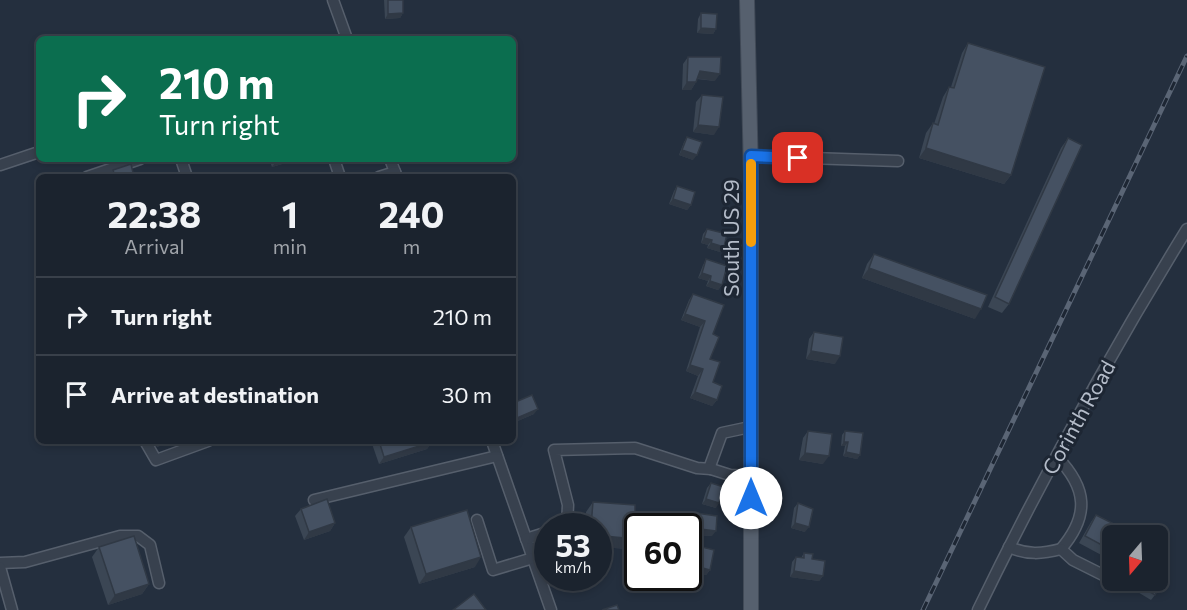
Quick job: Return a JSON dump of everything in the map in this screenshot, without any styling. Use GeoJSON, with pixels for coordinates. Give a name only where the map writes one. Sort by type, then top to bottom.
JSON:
{"type":"FeatureCollection","features":[{"type":"Feature","properties":{"kind":"main road","name":"South US 29"},"geometry":{"type":"LineString","coordinates":[[747,0],[751,156],[751,610]]}},
{"type":"Feature","properties":{"kind":"street"},"geometry":{"type":"LineString","coordinates":[[333,0],[346,36]]}},
{"type":"Feature","properties":{"kind":"street"},"geometry":{"type":"LineString","coordinates":[[0,165],[36,153]]}},
{"type":"Feature","properties":{"kind":"street"},"geometry":{"type":"LineString","coordinates":[[751,156],[898,161]]}},
{"type":"Feature","properties":{"kind":"street"},"geometry":{"type":"LineString","coordinates":[[96,174],[131,162]]}},
{"type":"Feature","properties":{"kind":"street","name":"Corinth Road"},"geometry":{"type":"LineString","coordinates":[[978,610],[1008,548],[1134,315],[1187,229]]}},
{"type":"Feature","properties":{"kind":"street"},"geometry":{"type":"LineString","coordinates":[[711,469],[710,466],[722,433],[750,427]]}},
{"type":"Feature","properties":{"kind":"street"},"geometry":{"type":"LineString","coordinates":[[147,444],[156,460],[200,444]]}},
{"type":"Feature","properties":{"kind":"street"},"geometry":{"type":"LineString","coordinates":[[493,444],[550,610]]}},
{"type":"Feature","properties":{"kind":"street"},"geometry":{"type":"LineString","coordinates":[[568,513],[568,505],[554,450],[635,448],[697,468],[711,469],[730,475],[751,476]]}},
{"type":"Feature","properties":{"kind":"street"},"geometry":{"type":"LineString","coordinates":[[314,500],[497,456]]}},
{"type":"Feature","properties":{"kind":"street"},"geometry":{"type":"LineString","coordinates":[[1008,548],[1021,553],[1037,554],[1061,549],[1079,523],[1082,500],[1068,468],[1057,457]]}},
{"type":"Feature","properties":{"kind":"street"},"geometry":{"type":"LineString","coordinates":[[477,520],[493,570],[533,558]]}},
{"type":"Feature","properties":{"kind":"street"},"geometry":{"type":"LineString","coordinates":[[12,610],[0,565],[25,562],[120,536],[138,536],[150,545],[159,583]]}},
{"type":"Feature","properties":{"kind":"street"},"geometry":{"type":"LineString","coordinates":[[526,539],[534,536]]}},
{"type":"Feature","properties":{"kind":"street"},"geometry":{"type":"LineString","coordinates":[[1061,549],[1073,560],[1102,574]]}},
{"type":"Feature","properties":{"kind":"building"},"geometry":{"type":"Polygon","coordinates":[[[388,0],[403,0],[403,13],[388,14],[388,0]]]}},
{"type":"Feature","properties":{"kind":"building"},"geometry":{"type":"Polygon","coordinates":[[[701,13],[717,14],[716,29],[701,28],[701,13]]]}},
{"type":"Feature","properties":{"kind":"building"},"geometry":{"type":"Polygon","coordinates":[[[968,43],[1045,67],[1011,175],[926,148],[933,123],[938,125],[949,87],[954,88],[968,43]]]}},
{"type":"Feature","properties":{"kind":"building"},"geometry":{"type":"Polygon","coordinates":[[[688,57],[721,57],[720,74],[700,71],[696,82],[687,82],[688,57]]]}},
{"type":"Feature","properties":{"kind":"building"},"geometry":{"type":"Polygon","coordinates":[[[702,95],[723,97],[719,127],[698,125],[702,95]]]}},
{"type":"Feature","properties":{"kind":"building"},"geometry":{"type":"Polygon","coordinates":[[[687,137],[702,142],[697,155],[682,150],[687,137]]]}},
{"type":"Feature","properties":{"kind":"building"},"geometry":{"type":"Polygon","coordinates":[[[1068,138],[1082,145],[1009,304],[995,297],[1068,138]]]}},
{"type":"Feature","properties":{"kind":"building"},"geometry":{"type":"Polygon","coordinates":[[[131,164],[133,174],[114,174],[113,170],[131,164]]]}},
{"type":"Feature","properties":{"kind":"building"},"geometry":{"type":"Polygon","coordinates":[[[677,186],[695,192],[691,205],[673,199],[677,186]]]}},
{"type":"Feature","properties":{"kind":"building"},"geometry":{"type":"Polygon","coordinates":[[[707,229],[727,234],[724,247],[704,238],[707,229]]]}},
{"type":"Feature","properties":{"kind":"building"},"geometry":{"type":"Polygon","coordinates":[[[874,254],[987,295],[981,309],[869,268],[874,254]]]}},
{"type":"Feature","properties":{"kind":"building"},"geometry":{"type":"Polygon","coordinates":[[[706,259],[727,266],[722,285],[710,281],[711,276],[702,273],[706,259]]]}},
{"type":"Feature","properties":{"kind":"building"},"geometry":{"type":"Polygon","coordinates":[[[693,294],[724,305],[713,334],[719,337],[710,359],[720,362],[713,382],[722,386],[717,400],[695,392],[703,369],[690,365],[705,321],[685,314],[693,294]]]}},
{"type":"Feature","properties":{"kind":"building"},"geometry":{"type":"Polygon","coordinates":[[[814,332],[843,337],[840,356],[811,351],[814,332]]]}},
{"type":"Feature","properties":{"kind":"building"},"geometry":{"type":"Polygon","coordinates":[[[532,395],[538,409],[517,418],[516,402],[532,395]]]}},
{"type":"Feature","properties":{"kind":"building"},"geometry":{"type":"Polygon","coordinates":[[[808,431],[832,434],[829,456],[805,453],[808,431]]]}},
{"type":"Feature","properties":{"kind":"building"},"geometry":{"type":"Polygon","coordinates":[[[845,431],[863,433],[860,455],[846,452],[848,442],[844,442],[845,431]]]}},
{"type":"Feature","properties":{"kind":"building"},"geometry":{"type":"Polygon","coordinates":[[[380,444],[426,444],[384,457],[380,444]]]}},
{"type":"Feature","properties":{"kind":"building"},"geometry":{"type":"Polygon","coordinates":[[[711,483],[724,487],[719,503],[706,499],[711,483]]]}},
{"type":"Feature","properties":{"kind":"building"},"geometry":{"type":"Polygon","coordinates":[[[327,499],[335,523],[309,532],[301,509],[327,499]]]}},
{"type":"Feature","properties":{"kind":"building"},"geometry":{"type":"Polygon","coordinates":[[[593,502],[635,505],[635,513],[624,513],[624,538],[612,537],[612,513],[592,513],[593,502]]]}},
{"type":"Feature","properties":{"kind":"building"},"geometry":{"type":"Polygon","coordinates":[[[798,503],[813,509],[809,527],[795,523],[798,503]]]}},
{"type":"Feature","properties":{"kind":"building"},"geometry":{"type":"Polygon","coordinates":[[[467,510],[481,557],[426,574],[411,527],[467,510]]]}},
{"type":"Feature","properties":{"kind":"building"},"geometry":{"type":"Polygon","coordinates":[[[702,514],[717,516],[716,531],[702,529],[702,514]]]}},
{"type":"Feature","properties":{"kind":"building"},"geometry":{"type":"Polygon","coordinates":[[[1096,515],[1116,525],[1102,525],[1102,545],[1085,536],[1096,515]]]}},
{"type":"Feature","properties":{"kind":"building"},"geometry":{"type":"Polygon","coordinates":[[[134,536],[149,584],[115,595],[99,547],[134,536]]]}},
{"type":"Feature","properties":{"kind":"building"},"geometry":{"type":"Polygon","coordinates":[[[702,547],[714,550],[710,570],[702,568],[702,547]]]}},
{"type":"Feature","properties":{"kind":"building"},"geometry":{"type":"Polygon","coordinates":[[[804,553],[813,554],[812,559],[825,561],[823,576],[794,571],[796,557],[804,558],[804,553]]]}},
{"type":"Feature","properties":{"kind":"building"},"geometry":{"type":"Polygon","coordinates":[[[474,594],[486,610],[453,610],[474,594]]]}},
{"type":"Feature","properties":{"kind":"building"},"geometry":{"type":"Polygon","coordinates":[[[617,605],[619,610],[602,610],[617,605]]]}},
{"type":"Feature","properties":{"kind":"railway"},"geometry":{"type":"LineString","coordinates":[[923,610],[1187,56]]}},
{"type":"Feature","properties":{"kind":"slow traffic"},"geometry":{"type":"LineString","coordinates":[[751,164],[751,242]]}},
{"type":"Feature","properties":{"kind":"route"},"geometry":{"type":"LineString","coordinates":[[751,498],[751,156],[798,158]]}}]}
